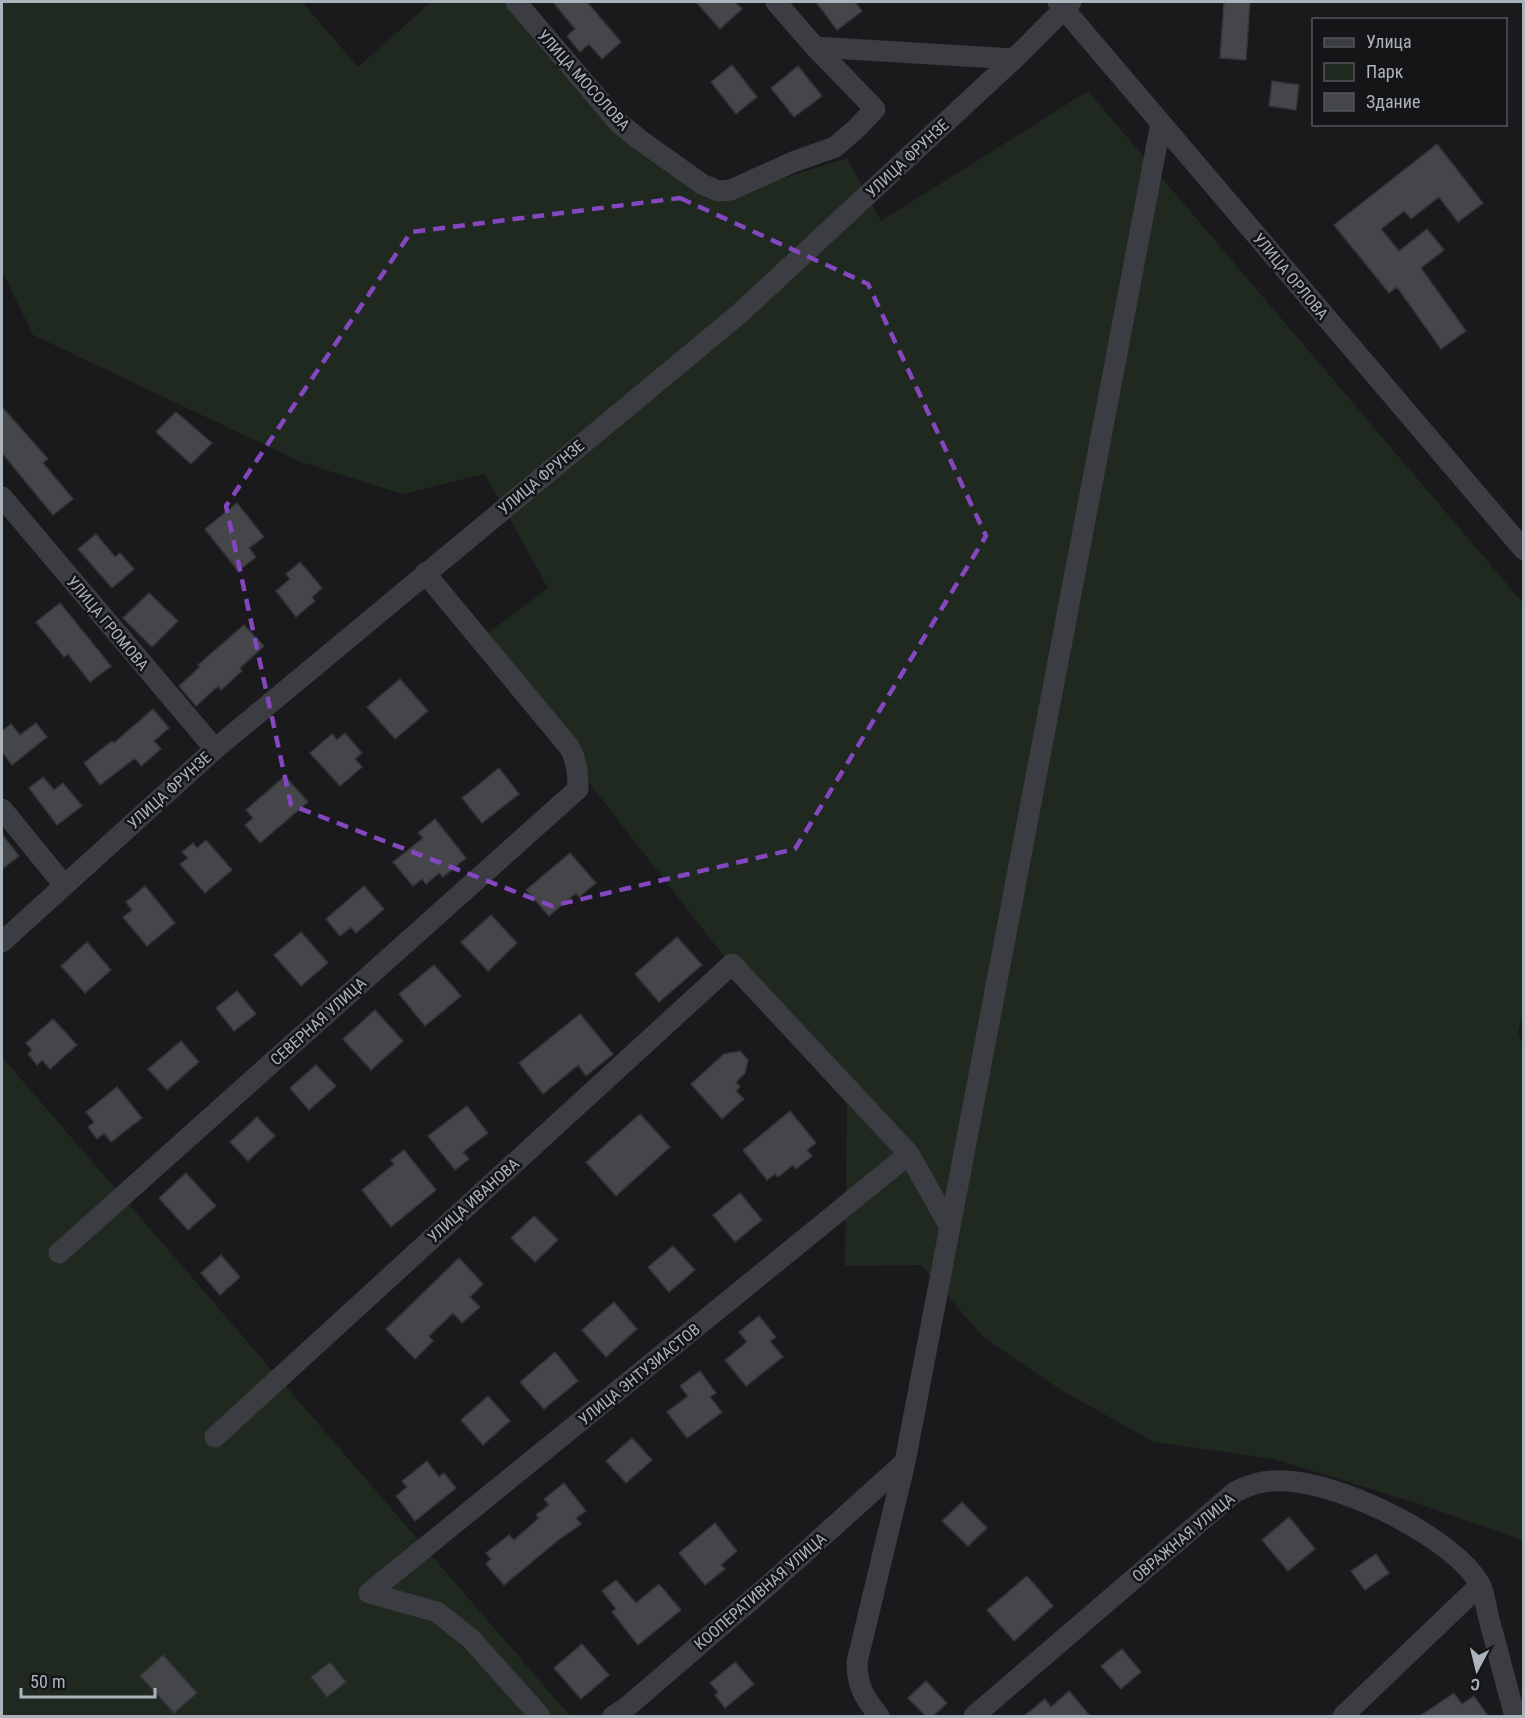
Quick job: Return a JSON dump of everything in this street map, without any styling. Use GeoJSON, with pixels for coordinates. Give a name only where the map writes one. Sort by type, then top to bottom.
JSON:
{"type":"FeatureCollection","features":[{"type":"Feature","properties":{"kind":"street","name":"УЛИЦА МОСОЛОВА"},"geometry":{"type":"LineString","coordinates":[[516,2],[618,122],[702,184],[718,191],[731,190],[793,162],[835,147],[875,109],[815,47]]}},
{"type":"Feature","properties":{"kind":"street"},"geometry":{"type":"LineString","coordinates":[[776,2],[815,47],[1014,59]]}},
{"type":"Feature","properties":{"kind":"street","name":"УЛИЦА ФРУНЗЕ"},"geometry":{"type":"LineString","coordinates":[[2,942],[215,749],[739,314],[1014,59],[1064,4]]}},
{"type":"Feature","properties":{"kind":"street","name":"УЛИЦА ОРЛОВА"},"geometry":{"type":"LineString","coordinates":[[1064,4],[1161,123],[1524,550]]}},
{"type":"Feature","properties":{"kind":"street"},"geometry":{"type":"LineString","coordinates":[[879,1716],[862,1694],[857,1678],[857,1662],[905,1462],[1161,123]]}},
{"type":"Feature","properties":{"kind":"street","name":"УЛИЦА ГРОМОВА"},"geometry":{"type":"LineString","coordinates":[[2,498],[215,749]]}},
{"type":"Feature","properties":{"kind":"street","name":"СЕВЕРНАЯ УЛИЦА"},"geometry":{"type":"LineString","coordinates":[[59,1253],[578,789],[576,760],[570,748],[425,573]]}},
{"type":"Feature","properties":{"kind":"street"},"geometry":{"type":"LineString","coordinates":[[2,809],[64,885]]}},
{"type":"Feature","properties":{"kind":"street","name":"УЛИЦА ИВАНОВА"},"geometry":{"type":"LineString","coordinates":[[215,1437],[732,964],[909,1154]]}},
{"type":"Feature","properties":{"kind":"street"},"geometry":{"type":"LineString","coordinates":[[909,1154],[950,1227]]}},
{"type":"Feature","properties":{"kind":"street","name":"УЛИЦА ЭНТУЗИАСТОВ"},"geometry":{"type":"LineString","coordinates":[[540,1716],[470,1638],[437,1612],[369,1593],[909,1154]]}},
{"type":"Feature","properties":{"kind":"street","name":"КООПЕРАТИВНАЯ УЛИЦА"},"geometry":{"type":"LineString","coordinates":[[613,1716],[627,1707],[771,1583],[905,1462]]}},
{"type":"Feature","properties":{"kind":"street","name":"ОВРАЖНАЯ УЛИЦА"},"geometry":{"type":"LineString","coordinates":[[974,1716],[1235,1491],[1252,1483],[1298,1482],[1332,1491],[1373,1507],[1418,1529],[1445,1547],[1480,1585]]}},
{"type":"Feature","properties":{"kind":"street"},"geometry":{"type":"LineString","coordinates":[[1343,1716],[1480,1585],[1515,1716]]}},
{"type":"Feature","properties":{"kind":"highlighted area"},"geometry":{"type":"Polygon","coordinates":[[[680,198],[868,284],[986,536],[795,849],[552,906],[291,805],[226,506],[411,232],[680,198]]]}},
{"type":"Feature","properties":{"kind":"green space"},"geometry":{"type":"Polygon","coordinates":[[[2,2],[302,2],[358,67],[431,2],[506,2],[715,200],[847,158],[881,221],[1088,91],[1523,603],[1524,1008],[1518,1031],[1524,1052],[1523,1540],[1416,1503],[1274,1459],[1154,1442],[1061,1390],[983,1337],[921,1265],[845,1266],[847,1104],[789,1040],[478,640],[548,588],[485,474],[402,494],[301,462],[33,335],[2,271],[2,2]]]}},
{"type":"Feature","properties":{"kind":"green space"},"geometry":{"type":"Polygon","coordinates":[[[2,1057],[570,1716],[2,1716],[2,1057]]]}},
{"type":"Feature","properties":{"kind":"building"},"geometry":{"type":"Polygon","coordinates":[[[553,2],[587,2],[621,42],[602,59],[589,44],[580,52],[567,36],[575,29],[553,2]]]}},
{"type":"Feature","properties":{"kind":"building"},"geometry":{"type":"Polygon","coordinates":[[[696,2],[735,2],[742,9],[720,29],[696,2]]]}},
{"type":"Feature","properties":{"kind":"building"},"geometry":{"type":"Polygon","coordinates":[[[816,2],[855,2],[862,11],[837,30],[816,2]]]}},
{"type":"Feature","properties":{"kind":"building"},"geometry":{"type":"Polygon","coordinates":[[[1224,2],[1250,2],[1246,60],[1220,58],[1224,2]]]}},
{"type":"Feature","properties":{"kind":"building"},"geometry":{"type":"Polygon","coordinates":[[[732,65],[757,97],[736,114],[711,82],[732,65]]]}},
{"type":"Feature","properties":{"kind":"building"},"geometry":{"type":"Polygon","coordinates":[[[798,66],[822,96],[794,117],[771,88],[798,66]]]}},
{"type":"Feature","properties":{"kind":"building"},"geometry":{"type":"Polygon","coordinates":[[[1272,81],[1299,85],[1296,110],[1269,106],[1272,81]]]}},
{"type":"Feature","properties":{"kind":"building"},"geometry":{"type":"Polygon","coordinates":[[[1437,144],[1483,203],[1458,222],[1439,197],[1411,219],[1404,211],[1381,229],[1399,251],[1427,229],[1444,250],[1421,268],[1466,331],[1441,349],[1397,287],[1389,293],[1334,225],[1437,144]]]}},
{"type":"Feature","properties":{"kind":"building"},"geometry":{"type":"Polygon","coordinates":[[[2,407],[48,459],[43,463],[73,499],[53,515],[2,453],[2,407]]]}},
{"type":"Feature","properties":{"kind":"building"},"geometry":{"type":"Polygon","coordinates":[[[176,412],[212,443],[191,464],[156,432],[176,412]]]}},
{"type":"Feature","properties":{"kind":"building"},"geometry":{"type":"Polygon","coordinates":[[[237,503],[264,537],[249,548],[256,557],[238,571],[205,529],[237,503]]]}},
{"type":"Feature","properties":{"kind":"building"},"geometry":{"type":"Polygon","coordinates":[[[96,534],[115,557],[120,553],[134,569],[112,588],[78,549],[96,534]]]}},
{"type":"Feature","properties":{"kind":"building"},"geometry":{"type":"Polygon","coordinates":[[[300,562],[322,588],[312,597],[315,601],[296,617],[276,591],[290,579],[286,574],[300,562]]]}},
{"type":"Feature","properties":{"kind":"building"},"geometry":{"type":"Polygon","coordinates":[[[149,593],[178,621],[152,647],[123,618],[149,593]]]}},
{"type":"Feature","properties":{"kind":"building"},"geometry":{"type":"Polygon","coordinates":[[[60,603],[111,666],[90,682],[68,654],[64,657],[36,622],[60,603]]]}},
{"type":"Feature","properties":{"kind":"building"},"geometry":{"type":"Polygon","coordinates":[[[244,625],[264,646],[221,690],[218,686],[196,706],[179,686],[200,667],[198,665],[244,625]]]}},
{"type":"Feature","properties":{"kind":"building"},"geometry":{"type":"Polygon","coordinates":[[[400,679],[428,711],[395,739],[367,707],[400,679]]]}},
{"type":"Feature","properties":{"kind":"building"},"geometry":{"type":"Polygon","coordinates":[[[153,709],[169,728],[154,741],[161,749],[141,766],[135,758],[100,785],[84,763],[112,741],[114,743],[153,709]]]}},
{"type":"Feature","properties":{"kind":"building"},"geometry":{"type":"Polygon","coordinates":[[[36,723],[47,737],[12,765],[2,752],[2,731],[11,724],[20,735],[36,723]]]}},
{"type":"Feature","properties":{"kind":"building"},"geometry":{"type":"Polygon","coordinates":[[[345,733],[362,753],[355,759],[362,767],[340,786],[310,753],[332,734],[337,740],[345,733]]]}},
{"type":"Feature","properties":{"kind":"building"},"geometry":{"type":"Polygon","coordinates":[[[499,768],[519,794],[482,823],[462,798],[499,768]]]}},
{"type":"Feature","properties":{"kind":"building"},"geometry":{"type":"Polygon","coordinates":[[[285,776],[308,802],[260,843],[245,825],[253,818],[246,810],[285,776]]]}},
{"type":"Feature","properties":{"kind":"building"},"geometry":{"type":"Polygon","coordinates":[[[43,777],[54,790],[63,783],[82,806],[57,825],[29,788],[43,777]]]}},
{"type":"Feature","properties":{"kind":"building"},"geometry":{"type":"Polygon","coordinates":[[[435,819],[466,858],[443,877],[439,873],[426,884],[422,879],[413,886],[393,862],[423,838],[418,833],[435,819]]]}},
{"type":"Feature","properties":{"kind":"building"},"geometry":{"type":"Polygon","coordinates":[[[2,834],[19,856],[2,869],[2,834]]]}},
{"type":"Feature","properties":{"kind":"building"},"geometry":{"type":"Polygon","coordinates":[[[206,840],[232,870],[205,893],[180,864],[188,858],[182,852],[193,843],[197,848],[206,840]]]}},
{"type":"Feature","properties":{"kind":"building"},"geometry":{"type":"Polygon","coordinates":[[[570,853],[596,883],[579,897],[576,893],[549,916],[526,890],[570,853]]]}},
{"type":"Feature","properties":{"kind":"building"},"geometry":{"type":"Polygon","coordinates":[[[145,886],[175,923],[147,946],[123,917],[132,910],[126,902],[145,886]]]}},
{"type":"Feature","properties":{"kind":"building"},"geometry":{"type":"Polygon","coordinates":[[[364,886],[384,909],[356,933],[351,927],[340,936],[326,919],[364,886]]]}},
{"type":"Feature","properties":{"kind":"building"},"geometry":{"type":"Polygon","coordinates":[[[491,915],[517,943],[488,971],[461,942],[491,915]]]}},
{"type":"Feature","properties":{"kind":"building"},"geometry":{"type":"Polygon","coordinates":[[[301,932],[328,963],[301,986],[274,955],[301,932]]]}},
{"type":"Feature","properties":{"kind":"building"},"geometry":{"type":"Polygon","coordinates":[[[677,937],[702,965],[659,1002],[635,974],[677,937]]]}},
{"type":"Feature","properties":{"kind":"building"},"geometry":{"type":"Polygon","coordinates":[[[87,942],[111,970],[85,993],[61,966],[87,942]]]}},
{"type":"Feature","properties":{"kind":"building"},"geometry":{"type":"Polygon","coordinates":[[[434,965],[461,996],[425,1026],[399,994],[434,965]]]}},
{"type":"Feature","properties":{"kind":"building"},"geometry":{"type":"Polygon","coordinates":[[[237,991],[256,1014],[234,1031],[216,1008],[237,991]]]}},
{"type":"Feature","properties":{"kind":"building"},"geometry":{"type":"Polygon","coordinates":[[[375,1010],[403,1041],[371,1070],[343,1039],[375,1010]]]}},
{"type":"Feature","properties":{"kind":"building"},"geometry":{"type":"Polygon","coordinates":[[[580,1014],[613,1054],[586,1076],[578,1065],[543,1094],[519,1063],[580,1014]]]}},
{"type":"Feature","properties":{"kind":"building"},"geometry":{"type":"Polygon","coordinates":[[[53,1019],[77,1045],[50,1069],[42,1060],[37,1065],[28,1054],[32,1050],[26,1043],[53,1019]]]}},
{"type":"Feature","properties":{"kind":"building"},"geometry":{"type":"Polygon","coordinates":[[[181,1041],[199,1062],[167,1090],[148,1069],[181,1041]]]}},
{"type":"Feature","properties":{"kind":"building"},"geometry":{"type":"Polygon","coordinates":[[[740,1051],[748,1060],[745,1073],[736,1082],[740,1087],[736,1091],[744,1099],[722,1119],[691,1084],[724,1054],[740,1051]]]}},
{"type":"Feature","properties":{"kind":"building"},"geometry":{"type":"Polygon","coordinates":[[[316,1065],[336,1086],[309,1110],[290,1088],[316,1065]]]}},
{"type":"Feature","properties":{"kind":"building"},"geometry":{"type":"Polygon","coordinates":[[[117,1087],[142,1118],[111,1142],[104,1133],[97,1139],[88,1127],[94,1122],[86,1112],[117,1087]]]}},
{"type":"Feature","properties":{"kind":"building"},"geometry":{"type":"Polygon","coordinates":[[[467,1106],[488,1133],[463,1152],[469,1159],[455,1170],[428,1136],[467,1106]]]}},
{"type":"Feature","properties":{"kind":"building"},"geometry":{"type":"Polygon","coordinates":[[[790,1111],[816,1143],[807,1150],[812,1156],[796,1169],[793,1165],[778,1177],[775,1174],[767,1180],[743,1150],[790,1111]]]}},
{"type":"Feature","properties":{"kind":"building"},"geometry":{"type":"Polygon","coordinates":[[[640,1114],[670,1147],[616,1196],[586,1162],[640,1114]]]}},
{"type":"Feature","properties":{"kind":"building"},"geometry":{"type":"Polygon","coordinates":[[[257,1117],[275,1136],[248,1161],[230,1142],[257,1117]]]}},
{"type":"Feature","properties":{"kind":"building"},"geometry":{"type":"Polygon","coordinates":[[[404,1150],[436,1190],[391,1227],[362,1190],[394,1164],[391,1160],[404,1150]]]}},
{"type":"Feature","properties":{"kind":"building"},"geometry":{"type":"Polygon","coordinates":[[[186,1173],[216,1206],[188,1230],[159,1198],[186,1173]]]}},
{"type":"Feature","properties":{"kind":"building"},"geometry":{"type":"Polygon","coordinates":[[[740,1193],[762,1220],[735,1242],[713,1215],[740,1193]]]}},
{"type":"Feature","properties":{"kind":"building"},"geometry":{"type":"Polygon","coordinates":[[[534,1216],[558,1240],[535,1262],[511,1238],[534,1216]]]}},
{"type":"Feature","properties":{"kind":"building"},"geometry":{"type":"Polygon","coordinates":[[[673,1246],[695,1270],[669,1292],[648,1267],[673,1246]]]}},
{"type":"Feature","properties":{"kind":"building"},"geometry":{"type":"Polygon","coordinates":[[[221,1255],[240,1277],[220,1295],[201,1273],[221,1255]]]}},
{"type":"Feature","properties":{"kind":"building"},"geometry":{"type":"Polygon","coordinates":[[[459,1258],[483,1284],[470,1297],[480,1307],[462,1323],[453,1313],[429,1336],[433,1341],[415,1359],[386,1329],[459,1258]]]}},
{"type":"Feature","properties":{"kind":"building"},"geometry":{"type":"Polygon","coordinates":[[[614,1302],[637,1329],[606,1357],[582,1330],[614,1302]]]}},
{"type":"Feature","properties":{"kind":"building"},"geometry":{"type":"Polygon","coordinates":[[[759,1316],[776,1337],[770,1341],[783,1357],[746,1386],[725,1360],[747,1342],[739,1332],[759,1316]]]}},
{"type":"Feature","properties":{"kind":"building"},"geometry":{"type":"Polygon","coordinates":[[[555,1352],[578,1381],[544,1409],[520,1382],[555,1352]]]}},
{"type":"Feature","properties":{"kind":"building"},"geometry":{"type":"Polygon","coordinates":[[[700,1371],[716,1393],[710,1397],[722,1412],[687,1438],[667,1412],[688,1396],[680,1386],[700,1371]]]}},
{"type":"Feature","properties":{"kind":"building"},"geometry":{"type":"Polygon","coordinates":[[[488,1396],[510,1421],[483,1445],[461,1420],[488,1396]]]}},
{"type":"Feature","properties":{"kind":"building"},"geometry":{"type":"Polygon","coordinates":[[[632,1438],[652,1460],[626,1483],[606,1461],[632,1438]]]}},
{"type":"Feature","properties":{"kind":"building"},"geometry":{"type":"Polygon","coordinates":[[[427,1461],[439,1477],[444,1473],[456,1488],[415,1521],[396,1496],[407,1487],[402,1481],[427,1461]]]}},
{"type":"Feature","properties":{"kind":"building"},"geometry":{"type":"Polygon","coordinates":[[[564,1483],[586,1511],[576,1518],[581,1524],[504,1585],[486,1564],[491,1559],[486,1553],[509,1535],[514,1540],[539,1518],[536,1515],[549,1505],[544,1499],[564,1483]]]}},
{"type":"Feature","properties":{"kind":"building"},"geometry":{"type":"Polygon","coordinates":[[[962,1502],[987,1528],[968,1546],[942,1521],[962,1502]]]}},
{"type":"Feature","properties":{"kind":"building"},"geometry":{"type":"Polygon","coordinates":[[[1289,1517],[1315,1549],[1288,1571],[1262,1540],[1289,1517]]]}},
{"type":"Feature","properties":{"kind":"building"},"geometry":{"type":"Polygon","coordinates":[[[715,1523],[737,1551],[721,1565],[725,1569],[705,1585],[679,1553],[715,1523]]]}},
{"type":"Feature","properties":{"kind":"building"},"geometry":{"type":"Polygon","coordinates":[[[1376,1554],[1389,1573],[1365,1590],[1351,1571],[1376,1554]]]}},
{"type":"Feature","properties":{"kind":"building"},"geometry":{"type":"Polygon","coordinates":[[[1027,1576],[1053,1606],[1014,1641],[987,1610],[1027,1576]]]}},
{"type":"Feature","properties":{"kind":"building"},"geometry":{"type":"Polygon","coordinates":[[[616,1580],[636,1603],[659,1584],[681,1610],[638,1645],[612,1612],[616,1609],[602,1591],[616,1580]]]}},
{"type":"Feature","properties":{"kind":"building"},"geometry":{"type":"Polygon","coordinates":[[[582,1644],[609,1675],[581,1699],[554,1668],[582,1644]]]}},
{"type":"Feature","properties":{"kind":"building"},"geometry":{"type":"Polygon","coordinates":[[[1122,1649],[1141,1672],[1121,1689],[1101,1666],[1122,1649]]]}},
{"type":"Feature","properties":{"kind":"building"},"geometry":{"type":"Polygon","coordinates":[[[163,1655],[197,1693],[174,1713],[140,1676],[163,1655]]]}},
{"type":"Feature","properties":{"kind":"building"},"geometry":{"type":"Polygon","coordinates":[[[330,1662],[346,1682],[327,1697],[311,1677],[330,1662]]]}},
{"type":"Feature","properties":{"kind":"building"},"geometry":{"type":"Polygon","coordinates":[[[735,1662],[754,1684],[725,1708],[715,1695],[718,1692],[710,1683],[735,1662]]]}},
{"type":"Feature","properties":{"kind":"building"},"geometry":{"type":"Polygon","coordinates":[[[926,1681],[947,1703],[933,1716],[926,1716],[908,1698],[926,1681]]]}},
{"type":"Feature","properties":{"kind":"building"},"geometry":{"type":"Polygon","coordinates":[[[1069,1691],[1090,1716],[1024,1716],[1045,1699],[1051,1707],[1069,1691]]]}},
{"type":"Feature","properties":{"kind":"building"},"geometry":{"type":"Polygon","coordinates":[[[1454,1693],[1462,1704],[1474,1696],[1488,1716],[1420,1716],[1454,1693]]]}}]}
